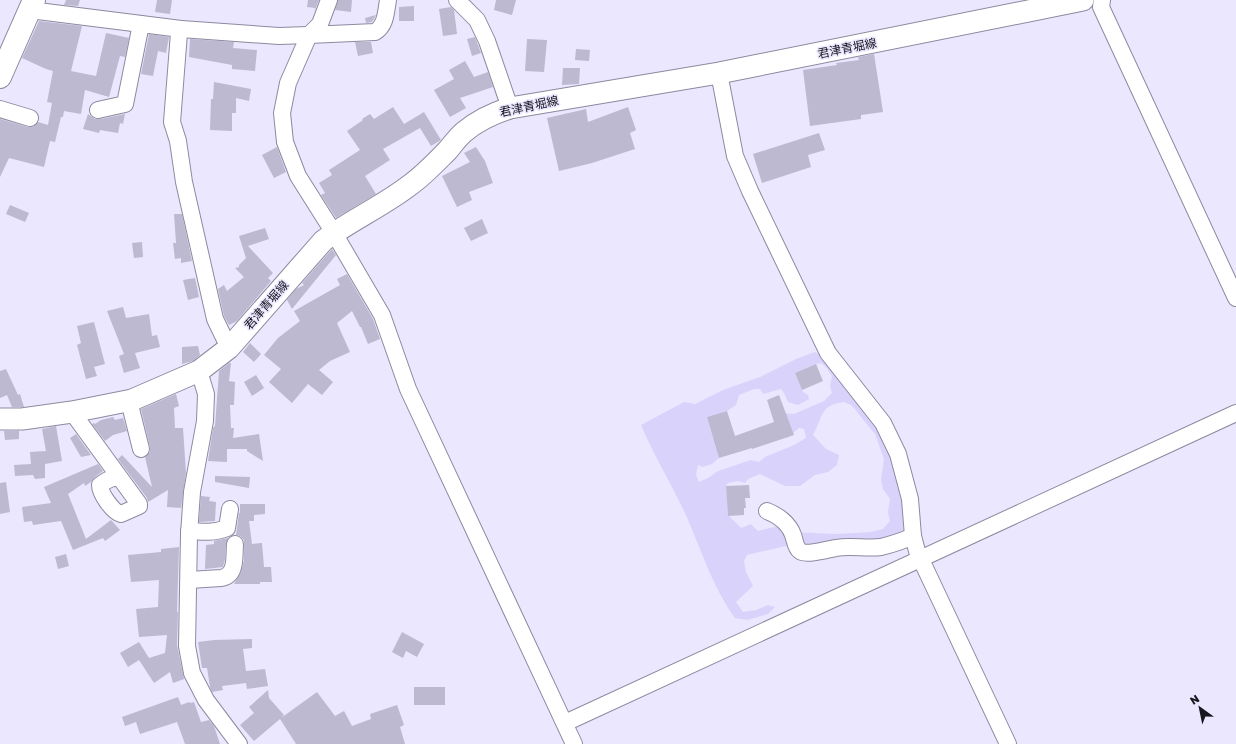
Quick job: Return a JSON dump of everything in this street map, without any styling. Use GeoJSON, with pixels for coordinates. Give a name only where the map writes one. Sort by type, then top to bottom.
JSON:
{"type":"FeatureCollection","features":[{"type":"Feature","properties":{"kind":"highway"},"geometry":{"type":"LineString","coordinates":[[0,77],[32,5]]}},
{"type":"Feature","properties":{"kind":"main road","name":"君津青堀線"},"geometry":{"type":"LineString","coordinates":[[0,419],[72,412],[130,401],[199,371],[229,348],[323,241],[390,200],[411,185],[438,161],[463,133],[476,123],[500,111],[510,108],[719,73],[1083,0]]}},
{"type":"Feature","properties":{"kind":"street"},"geometry":{"type":"LineString","coordinates":[[329,0],[320,24],[309,35],[288,83],[282,113],[285,142],[298,176],[334,233],[382,315],[408,389],[574,744]]}},
{"type":"Feature","properties":{"kind":"street"},"geometry":{"type":"LineString","coordinates":[[32,5],[141,24],[181,29],[279,36],[374,32],[380,29],[383,25],[388,0]]}},
{"type":"Feature","properties":{"kind":"street"},"geometry":{"type":"LineString","coordinates":[[457,0],[477,20],[484,34],[510,108]]}},
{"type":"Feature","properties":{"kind":"street"},"geometry":{"type":"LineString","coordinates":[[1102,0],[1101,7],[1236,298]]}},
{"type":"Feature","properties":{"kind":"street"},"geometry":{"type":"LineString","coordinates":[[98,110],[125,104],[141,24]]}},
{"type":"Feature","properties":{"kind":"street"},"geometry":{"type":"LineString","coordinates":[[181,29],[179,33],[172,122],[178,141],[184,182],[215,319],[229,348]]}},
{"type":"Feature","properties":{"kind":"street"},"geometry":{"type":"LineString","coordinates":[[719,73],[736,156],[750,191],[828,354],[883,423],[898,454],[910,499],[913,536],[921,560],[1008,744]]}},
{"type":"Feature","properties":{"kind":"street"},"geometry":{"type":"LineString","coordinates":[[0,109],[30,118]]}},
{"type":"Feature","properties":{"kind":"street"},"geometry":{"type":"LineString","coordinates":[[199,371],[206,394],[205,421],[192,492],[189,531],[187,646],[192,673],[206,700],[239,744]]}},
{"type":"Feature","properties":{"kind":"street"},"geometry":{"type":"LineString","coordinates":[[130,401],[135,444]]}},
{"type":"Feature","properties":{"kind":"street"},"geometry":{"type":"LineString","coordinates":[[72,412],[120,478]]}},
{"type":"Feature","properties":{"kind":"street"},"geometry":{"type":"LineString","coordinates":[[565,723],[921,560],[1236,413]]}},
{"type":"Feature","properties":{"kind":"street"},"geometry":{"type":"LineString","coordinates":[[189,531],[220,531],[227,528],[230,508]]}},
{"type":"Feature","properties":{"kind":"street"},"geometry":{"type":"LineString","coordinates":[[767,511],[773,513],[788,526],[793,534],[794,543],[799,551],[803,552],[838,548],[880,547],[900,542],[913,536]]}},
{"type":"Feature","properties":{"kind":"street"},"geometry":{"type":"LineString","coordinates":[[189,580],[226,577],[230,574],[233,570],[235,544]]}},
{"type":"Feature","properties":{"kind":"shaded area"},"geometry":{"type":"Polygon","coordinates":[[[815,352],[822,356],[865,405],[894,458],[905,508],[904,530],[898,536],[878,543],[802,548],[786,546],[747,555],[744,561],[746,572],[753,586],[736,602],[743,612],[756,610],[768,605],[775,607],[768,614],[747,620],[735,618],[713,580],[685,513],[651,448],[641,425],[684,402],[695,404],[723,390],[760,377],[796,359],[815,352]],[[821,363],[795,373],[803,392],[808,395],[809,399],[798,405],[788,402],[781,389],[763,394],[760,389],[754,389],[739,395],[736,405],[727,411],[707,417],[719,458],[712,464],[702,467],[698,465],[696,475],[699,482],[718,471],[751,460],[759,462],[765,457],[794,445],[806,438],[804,429],[799,428],[787,438],[781,436],[785,413],[794,414],[824,401],[832,393],[830,386],[832,376],[826,367],[821,363]],[[844,402],[830,406],[826,409],[813,435],[826,449],[839,455],[837,465],[828,472],[815,475],[800,486],[785,486],[760,474],[748,479],[745,483],[738,481],[728,483],[726,486],[728,515],[741,528],[751,524],[758,531],[778,526],[794,532],[835,534],[871,532],[883,529],[890,521],[888,512],[890,499],[883,489],[881,480],[884,459],[875,434],[855,409],[851,405],[844,402]]]}},
{"type":"Feature","properties":{"kind":"building"},"geometry":{"type":"Polygon","coordinates":[[[66,0],[80,0],[78,6],[64,5],[66,0]]]}},
{"type":"Feature","properties":{"kind":"building"},"geometry":{"type":"Polygon","coordinates":[[[157,0],[172,0],[170,14],[155,12],[157,0]]]}},
{"type":"Feature","properties":{"kind":"building"},"geometry":{"type":"Polygon","coordinates":[[[308,0],[319,0],[314,12],[315,8],[307,7],[308,0]]]}},
{"type":"Feature","properties":{"kind":"building"},"geometry":{"type":"Polygon","coordinates":[[[338,0],[352,0],[351,12],[335,10],[338,0]]]}},
{"type":"Feature","properties":{"kind":"building"},"geometry":{"type":"Polygon","coordinates":[[[496,0],[516,0],[512,15],[494,10],[496,0]]]}},
{"type":"Feature","properties":{"kind":"building"},"geometry":{"type":"Polygon","coordinates":[[[414,6],[414,21],[399,21],[399,7],[414,6]]]}},
{"type":"Feature","properties":{"kind":"building"},"geometry":{"type":"Polygon","coordinates":[[[451,7],[454,10],[457,34],[443,36],[439,9],[451,7]]]}},
{"type":"Feature","properties":{"kind":"building"},"geometry":{"type":"Polygon","coordinates":[[[376,15],[372,22],[366,23],[365,18],[376,15]]]}},
{"type":"Feature","properties":{"kind":"building"},"geometry":{"type":"Polygon","coordinates":[[[39,21],[82,26],[71,71],[96,76],[106,33],[129,38],[125,57],[120,56],[109,97],[85,90],[81,114],[64,111],[63,117],[61,117],[55,142],[50,141],[44,167],[9,158],[0,177],[0,119],[28,127],[33,127],[38,122],[48,125],[52,103],[47,102],[53,71],[22,58],[39,21]]]}},
{"type":"Feature","properties":{"kind":"building"},"geometry":{"type":"Polygon","coordinates":[[[149,34],[169,37],[166,53],[158,51],[153,76],[141,74],[149,34]]]}},
{"type":"Feature","properties":{"kind":"building"},"geometry":{"type":"Polygon","coordinates":[[[475,37],[481,53],[472,56],[467,39],[475,37]]]}},
{"type":"Feature","properties":{"kind":"building"},"geometry":{"type":"Polygon","coordinates":[[[190,39],[234,42],[233,48],[257,50],[255,71],[232,69],[232,65],[189,57],[190,39]]]}},
{"type":"Feature","properties":{"kind":"building"},"geometry":{"type":"Polygon","coordinates":[[[527,39],[547,40],[544,72],[525,71],[527,39]]]}},
{"type":"Feature","properties":{"kind":"building"},"geometry":{"type":"Polygon","coordinates":[[[355,42],[371,42],[373,53],[358,56],[355,42]]]}},
{"type":"Feature","properties":{"kind":"building"},"geometry":{"type":"Polygon","coordinates":[[[576,49],[590,50],[589,61],[575,60],[576,49]]]}},
{"type":"Feature","properties":{"kind":"building"},"geometry":{"type":"Polygon","coordinates":[[[874,54],[883,112],[861,115],[861,119],[810,126],[803,70],[837,65],[836,63],[859,60],[858,57],[874,54]]]}},
{"type":"Feature","properties":{"kind":"building"},"geometry":{"type":"Polygon","coordinates":[[[465,61],[474,77],[488,72],[493,87],[460,98],[466,108],[450,117],[434,90],[454,79],[449,70],[465,61]]]}},
{"type":"Feature","properties":{"kind":"building"},"geometry":{"type":"Polygon","coordinates":[[[563,68],[580,68],[579,84],[562,85],[563,68]]]}},
{"type":"Feature","properties":{"kind":"building"},"geometry":{"type":"Polygon","coordinates":[[[214,82],[251,89],[249,101],[236,98],[236,113],[232,113],[232,131],[210,130],[211,99],[213,99],[214,82]]]}},
{"type":"Feature","properties":{"kind":"building"},"geometry":{"type":"Polygon","coordinates":[[[393,107],[404,124],[424,112],[441,140],[431,146],[420,128],[383,149],[390,160],[365,176],[376,194],[336,218],[321,195],[325,193],[319,183],[332,175],[329,170],[360,150],[347,131],[370,114],[374,119],[393,107]]]}},
{"type":"Feature","properties":{"kind":"building"},"geometry":{"type":"Polygon","coordinates":[[[628,107],[636,130],[630,133],[635,149],[592,163],[559,171],[547,118],[586,109],[588,122],[628,107]]]}},
{"type":"Feature","properties":{"kind":"building"},"geometry":{"type":"Polygon","coordinates":[[[88,114],[95,119],[100,119],[125,114],[123,124],[120,123],[118,133],[100,130],[99,133],[83,129],[88,114]]]}},
{"type":"Feature","properties":{"kind":"building"},"geometry":{"type":"Polygon","coordinates":[[[819,133],[825,150],[808,155],[811,167],[762,183],[753,154],[819,133]]]}},
{"type":"Feature","properties":{"kind":"building"},"geometry":{"type":"Polygon","coordinates":[[[277,147],[286,172],[274,178],[262,155],[277,147]]]}},
{"type":"Feature","properties":{"kind":"building"},"geometry":{"type":"Polygon","coordinates":[[[476,147],[485,161],[493,183],[469,192],[472,200],[457,207],[442,176],[470,162],[464,153],[476,147]]]}},
{"type":"Feature","properties":{"kind":"building"},"geometry":{"type":"Polygon","coordinates":[[[10,205],[29,213],[25,222],[6,214],[10,205]]]}},
{"type":"Feature","properties":{"kind":"building"},"geometry":{"type":"Polygon","coordinates":[[[174,214],[182,214],[192,261],[181,263],[181,258],[175,259],[173,243],[176,243],[174,214]]]}},
{"type":"Feature","properties":{"kind":"building"},"geometry":{"type":"Polygon","coordinates":[[[482,219],[488,233],[471,241],[464,228],[482,219]]]}},
{"type":"Feature","properties":{"kind":"building"},"geometry":{"type":"Polygon","coordinates":[[[265,228],[269,239],[248,246],[273,273],[268,278],[271,281],[237,321],[229,325],[224,316],[218,289],[224,285],[227,291],[244,277],[235,268],[239,267],[239,265],[246,258],[239,236],[265,228]]]}},
{"type":"Feature","properties":{"kind":"building"},"geometry":{"type":"Polygon","coordinates":[[[142,242],[143,257],[134,258],[132,243],[142,242]]]}},
{"type":"Feature","properties":{"kind":"building"},"geometry":{"type":"Polygon","coordinates":[[[332,249],[336,255],[292,309],[287,300],[296,289],[304,285],[302,283],[332,249]]]}},
{"type":"Feature","properties":{"kind":"building"},"geometry":{"type":"Polygon","coordinates":[[[347,274],[373,319],[380,339],[368,344],[352,311],[337,323],[350,352],[330,361],[319,370],[333,382],[322,395],[308,384],[292,403],[269,382],[281,369],[264,355],[278,338],[300,321],[294,311],[340,285],[337,279],[347,274]]]}},
{"type":"Feature","properties":{"kind":"building"},"geometry":{"type":"Polygon","coordinates":[[[195,278],[199,297],[188,300],[183,280],[195,278]]]}},
{"type":"Feature","properties":{"kind":"building"},"geometry":{"type":"Polygon","coordinates":[[[123,307],[126,318],[149,314],[152,336],[157,335],[160,347],[135,353],[140,368],[124,373],[119,356],[124,354],[107,311],[123,307]]]}},
{"type":"Feature","properties":{"kind":"building"},"geometry":{"type":"Polygon","coordinates":[[[94,322],[105,364],[94,367],[97,376],[86,379],[77,345],[81,343],[77,326],[94,322]]]}},
{"type":"Feature","properties":{"kind":"building"},"geometry":{"type":"Polygon","coordinates":[[[250,343],[261,354],[254,362],[243,352],[250,343]]]}},
{"type":"Feature","properties":{"kind":"building"},"geometry":{"type":"Polygon","coordinates":[[[198,346],[200,355],[193,361],[182,364],[182,347],[198,346]]]}},
{"type":"Feature","properties":{"kind":"building"},"geometry":{"type":"Polygon","coordinates":[[[231,363],[229,381],[235,382],[234,405],[230,405],[231,428],[234,428],[233,438],[259,434],[263,461],[247,451],[247,449],[227,449],[227,462],[208,461],[213,428],[215,426],[219,371],[231,363]]]}},
{"type":"Feature","properties":{"kind":"building"},"geometry":{"type":"Polygon","coordinates":[[[816,364],[823,381],[802,390],[795,373],[816,364]]]}},
{"type":"Feature","properties":{"kind":"building"},"geometry":{"type":"Polygon","coordinates":[[[6,369],[18,395],[20,394],[24,407],[12,407],[7,395],[0,398],[0,371],[6,369]]]}},
{"type":"Feature","properties":{"kind":"building"},"geometry":{"type":"Polygon","coordinates":[[[256,375],[264,388],[252,396],[244,382],[256,375]]]}},
{"type":"Feature","properties":{"kind":"building"},"geometry":{"type":"Polygon","coordinates":[[[176,394],[179,406],[174,408],[175,428],[183,428],[186,473],[181,508],[167,507],[168,490],[148,502],[147,498],[118,459],[122,455],[152,487],[145,457],[150,452],[150,447],[141,409],[176,394]]]}},
{"type":"Feature","properties":{"kind":"building"},"geometry":{"type":"Polygon","coordinates":[[[779,395],[794,435],[719,458],[707,417],[727,411],[735,436],[774,422],[767,400],[779,395]]]}},
{"type":"Feature","properties":{"kind":"building"},"geometry":{"type":"Polygon","coordinates":[[[113,417],[115,420],[123,418],[127,431],[113,435],[105,441],[92,424],[113,417]]]}},
{"type":"Feature","properties":{"kind":"building"},"geometry":{"type":"Polygon","coordinates":[[[56,426],[62,461],[45,464],[45,478],[35,479],[33,475],[15,476],[14,465],[31,464],[30,452],[46,451],[42,429],[56,426]]]}},
{"type":"Feature","properties":{"kind":"building"},"geometry":{"type":"Polygon","coordinates":[[[4,431],[19,431],[19,439],[5,440],[4,431]]]}},
{"type":"Feature","properties":{"kind":"building"},"geometry":{"type":"Polygon","coordinates":[[[76,434],[91,455],[81,457],[70,438],[76,434]]]}},
{"type":"Feature","properties":{"kind":"building"},"geometry":{"type":"Polygon","coordinates":[[[98,464],[103,471],[85,486],[84,483],[68,494],[86,539],[111,520],[120,530],[105,541],[103,538],[73,550],[61,521],[33,525],[32,521],[24,522],[22,507],[51,503],[44,487],[98,464]]]}},
{"type":"Feature","properties":{"kind":"building"},"geometry":{"type":"Polygon","coordinates":[[[215,476],[250,477],[249,488],[215,482],[215,476]]]}},
{"type":"Feature","properties":{"kind":"building"},"geometry":{"type":"Polygon","coordinates":[[[6,482],[10,512],[0,514],[0,483],[6,482]]]}},
{"type":"Feature","properties":{"kind":"building"},"geometry":{"type":"Polygon","coordinates":[[[749,485],[750,498],[745,498],[746,508],[744,508],[744,515],[728,516],[726,486],[749,485]]]}},
{"type":"Feature","properties":{"kind":"building"},"geometry":{"type":"Polygon","coordinates":[[[201,496],[210,497],[209,501],[216,502],[215,521],[199,522],[201,496]]]}},
{"type":"Feature","properties":{"kind":"building"},"geometry":{"type":"Polygon","coordinates":[[[240,504],[265,504],[265,514],[254,515],[254,521],[249,521],[252,544],[262,543],[264,567],[271,567],[272,582],[260,582],[260,584],[234,584],[241,572],[244,560],[244,540],[240,536],[236,535],[240,504]]]}},
{"type":"Feature","properties":{"kind":"building"},"geometry":{"type":"Polygon","coordinates":[[[228,538],[223,567],[205,569],[206,545],[214,544],[214,541],[228,538]]]}},
{"type":"Feature","properties":{"kind":"building"},"geometry":{"type":"Polygon","coordinates":[[[179,547],[177,645],[184,679],[173,683],[170,672],[154,683],[139,660],[128,667],[120,653],[139,642],[149,658],[165,653],[167,635],[139,637],[136,609],[158,607],[159,580],[131,582],[128,555],[161,552],[161,549],[179,547]]]}},
{"type":"Feature","properties":{"kind":"building"},"geometry":{"type":"Polygon","coordinates":[[[66,554],[69,566],[58,569],[55,557],[66,554]]]}},
{"type":"Feature","properties":{"kind":"building"},"geometry":{"type":"Polygon","coordinates":[[[402,632],[424,644],[417,657],[406,651],[403,658],[392,652],[402,632]]]}},
{"type":"Feature","properties":{"kind":"building"},"geometry":{"type":"Polygon","coordinates":[[[252,639],[252,648],[243,649],[246,671],[265,669],[268,686],[247,689],[246,683],[222,686],[223,690],[212,692],[207,668],[202,668],[198,642],[252,639]]]}},
{"type":"Feature","properties":{"kind":"building"},"geometry":{"type":"Polygon","coordinates":[[[414,687],[445,687],[445,705],[414,705],[414,687]]]}},
{"type":"Feature","properties":{"kind":"building"},"geometry":{"type":"Polygon","coordinates":[[[268,690],[269,698],[284,715],[281,718],[317,692],[335,716],[344,711],[352,726],[371,719],[370,714],[397,705],[404,725],[400,727],[405,744],[296,744],[280,719],[254,741],[240,725],[254,713],[249,707],[268,690]]]}},
{"type":"Feature","properties":{"kind":"building"},"geometry":{"type":"Polygon","coordinates":[[[178,697],[181,705],[194,702],[201,722],[209,720],[214,726],[220,744],[185,744],[177,722],[140,734],[136,722],[125,726],[122,717],[178,697]]]}}]}
